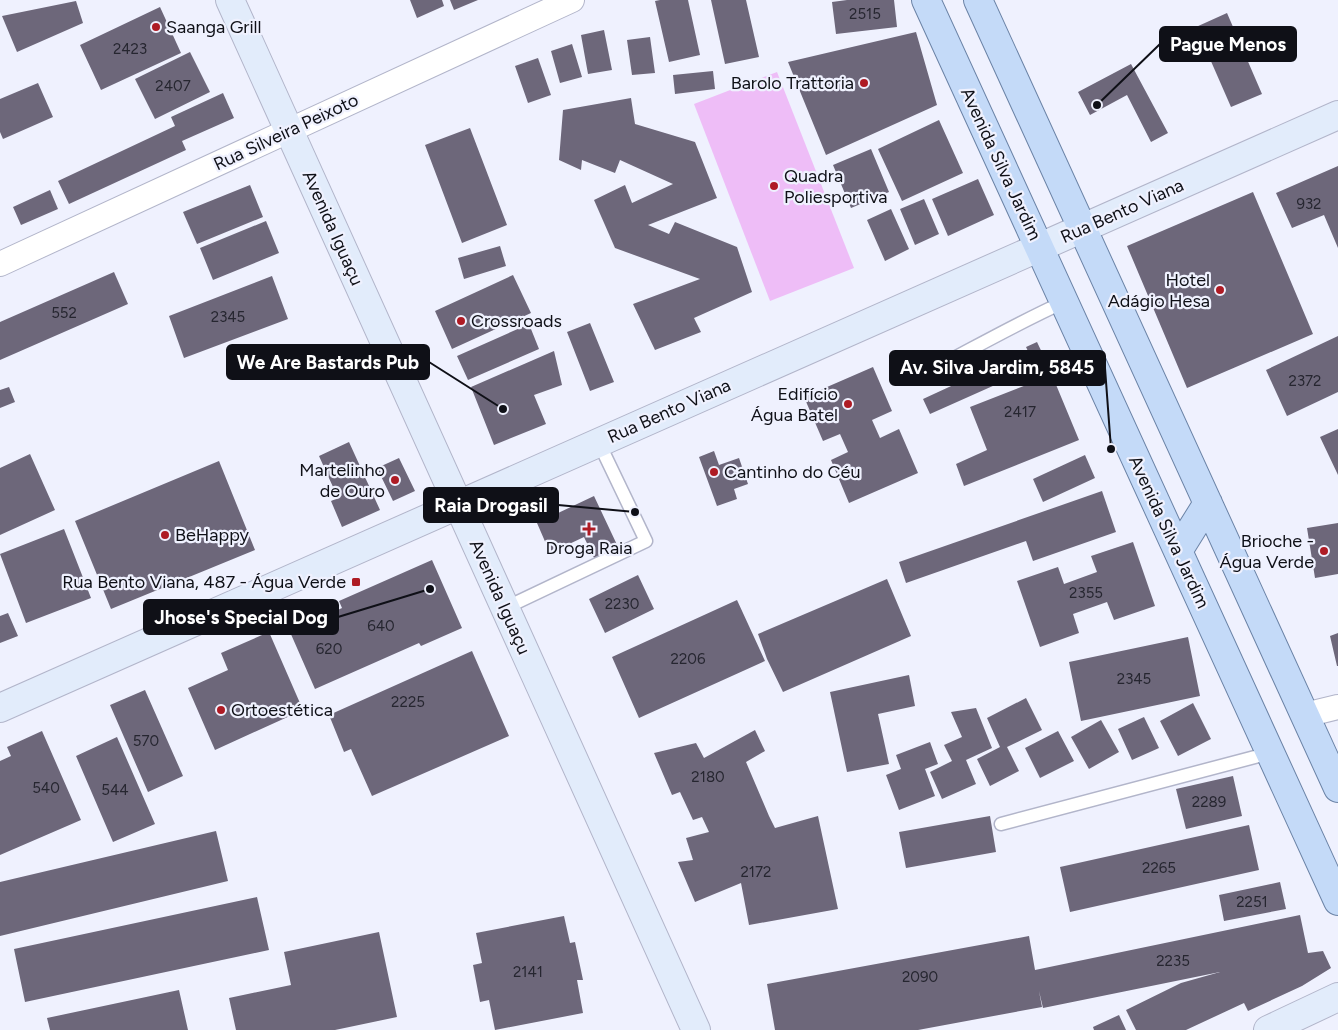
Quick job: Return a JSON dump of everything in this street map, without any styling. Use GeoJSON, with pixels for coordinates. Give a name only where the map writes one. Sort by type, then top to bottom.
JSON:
{"type":"FeatureCollection","features":[{"type":"Feature","properties":{"kind":"main road","name":"Avenida Iguaçu"},"geometry":{"type":"LineString","coordinates":[[230,0],[696,1030]]}},
{"type":"Feature","properties":{"kind":"main road","name":"Avenida Silva Jardim"},"geometry":{"type":"LineString","coordinates":[[926,0],[1338,901]]}},
{"type":"Feature","properties":{"kind":"main road"},"geometry":{"type":"LineString","coordinates":[[963,0],[983,10],[1338,788]]}},
{"type":"Feature","properties":{"kind":"main road","name":"Rua Bento Viana"},"geometry":{"type":"LineString","coordinates":[[0,708],[1338,115]]}},
{"type":"Feature","properties":{"kind":"main road"},"geometry":{"type":"LineString","coordinates":[[1178,551],[1208,502]]}},
{"type":"Feature","properties":{"kind":"main road"},"geometry":{"type":"LineString","coordinates":[[1268,1030],[1338,997]]}},
{"type":"Feature","properties":{"kind":"street","name":"Rua Silveira Peixoto"},"geometry":{"type":"LineString","coordinates":[[0,264],[572,0]]}},
{"type":"Feature","properties":{"kind":"street"},"geometry":{"type":"LineString","coordinates":[[1305,715],[1338,708]]}},
{"type":"Feature","properties":{"kind":"lane"},"geometry":{"type":"LineString","coordinates":[[922,375],[975,348],[987,339],[1016,324],[1064,302]]}},
{"type":"Feature","properties":{"kind":"lane"},"geometry":{"type":"LineString","coordinates":[[505,608],[646,541],[599,442]]}},
{"type":"Feature","properties":{"kind":"lane"},"geometry":{"type":"LineString","coordinates":[[1002,824],[1270,752]]}},
{"type":"Feature","properties":{"kind":"shaded area","name":"Quadra Poliesportiva"},"geometry":{"type":"Polygon","coordinates":[[[777,72],[854,268],[770,301],[694,104],[777,72]]]}},
{"type":"Feature","properties":{"kind":"building"},"geometry":{"type":"Polygon","coordinates":[[[410,0],[442,0],[444,6],[417,18],[410,0]]]}},
{"type":"Feature","properties":{"kind":"building"},"geometry":{"type":"Polygon","coordinates":[[[450,0],[478,0],[454,10],[450,0]]]}},
{"type":"Feature","properties":{"kind":"building"},"geometry":{"type":"Polygon","coordinates":[[[688,0],[700,55],[669,62],[655,1],[688,0]]]}},
{"type":"Feature","properties":{"kind":"building"},"geometry":{"type":"Polygon","coordinates":[[[711,0],[746,0],[759,57],[725,64],[711,0]]]}},
{"type":"Feature","properties":{"kind":"building"},"geometry":{"type":"Polygon","coordinates":[[[847,0],[894,0],[897,27],[836,34],[832,2],[847,0]]]}},
{"type":"Feature","properties":{"kind":"building"},"geometry":{"type":"Polygon","coordinates":[[[76,1],[83,23],[17,52],[2,16],[76,1]]]}},
{"type":"Feature","properties":{"kind":"building"},"geometry":{"type":"Polygon","coordinates":[[[160,7],[181,53],[101,90],[80,45],[160,7]]]}},
{"type":"Feature","properties":{"kind":"building"},"geometry":{"type":"Polygon","coordinates":[[[1227,13],[1262,94],[1231,107],[1196,27],[1227,13]]]}},
{"type":"Feature","properties":{"kind":"building"},"geometry":{"type":"Polygon","coordinates":[[[604,30],[612,70],[588,74],[581,35],[604,30]]]}},
{"type":"Feature","properties":{"kind":"building","name":"Barolo Trattoria"},"geometry":{"type":"Polygon","coordinates":[[[916,32],[937,105],[826,155],[788,62],[916,32]]]}},
{"type":"Feature","properties":{"kind":"building"},"geometry":{"type":"Polygon","coordinates":[[[650,37],[655,73],[632,75],[627,40],[650,37]]]}},
{"type":"Feature","properties":{"kind":"building"},"geometry":{"type":"Polygon","coordinates":[[[572,44],[582,77],[560,83],[551,51],[572,44]]]}},
{"type":"Feature","properties":{"kind":"building"},"geometry":{"type":"Polygon","coordinates":[[[190,52],[210,92],[155,119],[135,79],[190,52]]]}},
{"type":"Feature","properties":{"kind":"building"},"geometry":{"type":"Polygon","coordinates":[[[538,58],[551,95],[528,103],[515,66],[538,58]]]}},
{"type":"Feature","properties":{"kind":"building"},"geometry":{"type":"Polygon","coordinates":[[[1131,64],[1168,133],[1151,142],[1127,95],[1090,115],[1078,92],[1131,64]]]}},
{"type":"Feature","properties":{"kind":"building"},"geometry":{"type":"Polygon","coordinates":[[[713,71],[715,89],[675,94],[673,75],[713,71]]]}},
{"type":"Feature","properties":{"kind":"building"},"geometry":{"type":"Polygon","coordinates":[[[38,83],[53,117],[3,139],[0,132],[0,99],[38,83]]]}},
{"type":"Feature","properties":{"kind":"building"},"geometry":{"type":"Polygon","coordinates":[[[223,93],[234,118],[182,141],[186,150],[69,204],[58,181],[175,126],[171,117],[223,93]]]}},
{"type":"Feature","properties":{"kind":"building"},"geometry":{"type":"Polygon","coordinates":[[[631,98],[635,124],[695,142],[717,198],[648,225],[669,234],[675,222],[737,247],[752,292],[694,318],[701,332],[655,350],[633,304],[700,279],[615,248],[594,200],[625,185],[632,203],[673,184],[620,160],[615,173],[582,160],[581,170],[559,160],[563,110],[631,98]]]}},
{"type":"Feature","properties":{"kind":"building"},"geometry":{"type":"Polygon","coordinates":[[[939,120],[963,173],[902,201],[878,149],[939,120]]]}},
{"type":"Feature","properties":{"kind":"building"},"geometry":{"type":"Polygon","coordinates":[[[470,128],[507,225],[462,243],[425,145],[470,128]]]}},
{"type":"Feature","properties":{"kind":"building"},"geometry":{"type":"Polygon","coordinates":[[[871,149],[889,192],[851,208],[833,165],[871,149]]]}},
{"type":"Feature","properties":{"kind":"building"},"geometry":{"type":"Polygon","coordinates":[[[1338,166],[1338,248],[1324,215],[1292,228],[1276,193],[1338,166]]]}},
{"type":"Feature","properties":{"kind":"building"},"geometry":{"type":"Polygon","coordinates":[[[978,179],[994,215],[948,236],[932,199],[978,179]]]}},
{"type":"Feature","properties":{"kind":"building"},"geometry":{"type":"Polygon","coordinates":[[[250,185],[263,217],[197,244],[183,212],[250,185]]]}},
{"type":"Feature","properties":{"kind":"building"},"geometry":{"type":"Polygon","coordinates":[[[50,190],[58,209],[21,225],[13,207],[50,190]]]}},
{"type":"Feature","properties":{"kind":"building","name":"Hotel Adágio Hesa"},"geometry":{"type":"Polygon","coordinates":[[[1253,192],[1313,334],[1187,388],[1127,246],[1253,192]]]}},
{"type":"Feature","properties":{"kind":"building"},"geometry":{"type":"Polygon","coordinates":[[[924,199],[939,234],[915,245],[900,209],[924,199]]]}},
{"type":"Feature","properties":{"kind":"building"},"geometry":{"type":"Polygon","coordinates":[[[891,209],[909,249],[885,261],[867,220],[891,209]]]}},
{"type":"Feature","properties":{"kind":"building"},"geometry":{"type":"Polygon","coordinates":[[[266,221],[279,253],[213,280],[200,248],[266,221]]]}},
{"type":"Feature","properties":{"kind":"building"},"geometry":{"type":"Polygon","coordinates":[[[500,246],[506,266],[464,279],[458,258],[500,246]]]}},
{"type":"Feature","properties":{"kind":"building"},"geometry":{"type":"Polygon","coordinates":[[[114,272],[128,304],[0,360],[0,322],[114,272]]]}},
{"type":"Feature","properties":{"kind":"building"},"geometry":{"type":"Polygon","coordinates":[[[513,275],[531,313],[452,349],[435,311],[513,275]]]}},
{"type":"Feature","properties":{"kind":"building"},"geometry":{"type":"Polygon","coordinates":[[[272,276],[288,319],[184,358],[169,316],[272,276]]]}},
{"type":"Feature","properties":{"kind":"building"},"geometry":{"type":"Polygon","coordinates":[[[590,323],[614,382],[590,391],[567,332],[590,323]]]}},
{"type":"Feature","properties":{"kind":"building"},"geometry":{"type":"Polygon","coordinates":[[[529,324],[539,349],[468,380],[457,356],[529,324]]]}},
{"type":"Feature","properties":{"kind":"building"},"geometry":{"type":"Polygon","coordinates":[[[1338,336],[1338,392],[1287,416],[1266,370],[1338,336]]]}},
{"type":"Feature","properties":{"kind":"building"},"geometry":{"type":"Polygon","coordinates":[[[1037,342],[1046,361],[1035,366],[1026,347],[1037,342]]]}},
{"type":"Feature","properties":{"kind":"building"},"geometry":{"type":"Polygon","coordinates":[[[554,351],[562,385],[534,395],[546,424],[494,445],[471,387],[554,351]]]}},
{"type":"Feature","properties":{"kind":"building"},"geometry":{"type":"Polygon","coordinates":[[[991,352],[1004,381],[930,414],[923,399],[988,369],[982,356],[991,352]]]}},
{"type":"Feature","properties":{"kind":"building"},"geometry":{"type":"Polygon","coordinates":[[[873,367],[892,411],[872,420],[880,438],[899,429],[918,473],[849,503],[831,460],[848,452],[840,434],[823,441],[804,397],[873,367]]]}},
{"type":"Feature","properties":{"kind":"building"},"geometry":{"type":"Polygon","coordinates":[[[1052,375],[1079,440],[964,486],[956,464],[987,450],[970,407],[1052,375]]]}},
{"type":"Feature","properties":{"kind":"building"},"geometry":{"type":"Polygon","coordinates":[[[9,387],[15,402],[0,408],[0,390],[9,387]]]}},
{"type":"Feature","properties":{"kind":"building"},"geometry":{"type":"Polygon","coordinates":[[[1338,429],[1338,475],[1320,437],[1338,429]]]}},
{"type":"Feature","properties":{"kind":"building"},"geometry":{"type":"Polygon","coordinates":[[[349,442],[380,510],[342,527],[331,501],[338,498],[319,456],[349,442]]]}},
{"type":"Feature","properties":{"kind":"building"},"geometry":{"type":"Polygon","coordinates":[[[714,451],[719,465],[739,458],[748,484],[734,489],[737,499],[717,506],[699,457],[714,451]]]}},
{"type":"Feature","properties":{"kind":"building"},"geometry":{"type":"Polygon","coordinates":[[[30,454],[55,510],[0,535],[0,468],[30,454]]]}},
{"type":"Feature","properties":{"kind":"building"},"geometry":{"type":"Polygon","coordinates":[[[1085,455],[1095,478],[1043,502],[1033,479],[1085,455]]]}},
{"type":"Feature","properties":{"kind":"building"},"geometry":{"type":"Polygon","coordinates":[[[399,458],[415,491],[393,501],[377,468],[399,458]]]}},
{"type":"Feature","properties":{"kind":"building","name":"BeHappy"},"geometry":{"type":"Polygon","coordinates":[[[219,461],[255,550],[111,609],[75,521],[219,461]]]}},
{"type":"Feature","properties":{"kind":"building"},"geometry":{"type":"Polygon","coordinates":[[[1102,491],[1116,532],[1033,561],[1026,541],[906,583],[899,562],[1102,491]]]}},
{"type":"Feature","properties":{"kind":"building"},"geometry":{"type":"Polygon","coordinates":[[[594,496],[619,549],[595,560],[584,537],[550,553],[537,523],[594,496]]]}},
{"type":"Feature","properties":{"kind":"building","name":"Brioche - Água Verde"},"geometry":{"type":"Polygon","coordinates":[[[1338,523],[1338,574],[1315,578],[1307,528],[1338,523]]]}},
{"type":"Feature","properties":{"kind":"building"},"geometry":{"type":"Polygon","coordinates":[[[64,529],[91,598],[26,623],[0,554],[64,529]]]}},
{"type":"Feature","properties":{"kind":"building"},"geometry":{"type":"Polygon","coordinates":[[[1133,542],[1155,606],[1114,620],[1107,602],[1073,614],[1079,633],[1040,647],[1017,581],[1058,567],[1064,584],[1097,572],[1091,556],[1133,542]]]}},
{"type":"Feature","properties":{"kind":"building"},"geometry":{"type":"Polygon","coordinates":[[[432,560],[462,628],[421,646],[419,643],[315,689],[290,632],[342,608],[339,601],[432,560]]]}},
{"type":"Feature","properties":{"kind":"building"},"geometry":{"type":"Polygon","coordinates":[[[638,575],[654,609],[605,633],[589,599],[638,575]]]}},
{"type":"Feature","properties":{"kind":"building"},"geometry":{"type":"Polygon","coordinates":[[[887,579],[911,636],[783,692],[767,659],[758,634],[887,579]]]}},
{"type":"Feature","properties":{"kind":"building"},"geometry":{"type":"Polygon","coordinates":[[[737,600],[765,661],[639,718],[612,657],[737,600]]]}},
{"type":"Feature","properties":{"kind":"building"},"geometry":{"type":"Polygon","coordinates":[[[8,613],[18,636],[0,643],[0,616],[8,613]]]}},
{"type":"Feature","properties":{"kind":"building"},"geometry":{"type":"Polygon","coordinates":[[[269,632],[303,710],[215,750],[188,688],[228,670],[221,653],[269,632]]]}},
{"type":"Feature","properties":{"kind":"building"},"geometry":{"type":"Polygon","coordinates":[[[1338,633],[1338,666],[1337,666],[1330,636],[1338,633]]]}},
{"type":"Feature","properties":{"kind":"building"},"geometry":{"type":"Polygon","coordinates":[[[1188,637],[1200,696],[1081,721],[1069,662],[1188,637]]]}},
{"type":"Feature","properties":{"kind":"building"},"geometry":{"type":"Polygon","coordinates":[[[472,651],[509,736],[372,796],[351,749],[344,752],[329,715],[472,651]]]}},
{"type":"Feature","properties":{"kind":"building"},"geometry":{"type":"Polygon","coordinates":[[[909,675],[915,706],[878,714],[889,764],[847,772],[830,692],[909,675]]]}},
{"type":"Feature","properties":{"kind":"building"},"geometry":{"type":"Polygon","coordinates":[[[145,690],[183,776],[148,792],[110,705],[145,690]]]}},
{"type":"Feature","properties":{"kind":"building"},"geometry":{"type":"Polygon","coordinates":[[[1026,698],[1042,730],[1007,747],[1019,771],[990,786],[977,759],[1000,747],[987,718],[1026,698]]]}},
{"type":"Feature","properties":{"kind":"building"},"geometry":{"type":"Polygon","coordinates":[[[1193,703],[1211,739],[1178,756],[1160,721],[1193,703]]]}},
{"type":"Feature","properties":{"kind":"building"},"geometry":{"type":"Polygon","coordinates":[[[976,708],[992,748],[966,760],[976,784],[942,799],[930,772],[952,761],[944,745],[962,737],[951,712],[976,708]]]}},
{"type":"Feature","properties":{"kind":"building"},"geometry":{"type":"Polygon","coordinates":[[[1144,717],[1159,748],[1132,760],[1118,729],[1144,717]]]}},
{"type":"Feature","properties":{"kind":"building"},"geometry":{"type":"Polygon","coordinates":[[[1101,720],[1119,752],[1089,769],[1071,737],[1101,720]]]}},
{"type":"Feature","properties":{"kind":"building"},"geometry":{"type":"Polygon","coordinates":[[[755,730],[765,751],[746,762],[769,816],[775,828],[818,816],[838,909],[749,925],[741,883],[695,902],[678,862],[693,860],[686,838],[709,832],[702,817],[693,820],[680,792],[672,795],[654,753],[696,743],[704,758],[755,730]]]}},
{"type":"Feature","properties":{"kind":"building"},"geometry":{"type":"Polygon","coordinates":[[[42,731],[81,820],[0,855],[0,761],[11,756],[7,747],[42,731]]]}},
{"type":"Feature","properties":{"kind":"building"},"geometry":{"type":"Polygon","coordinates":[[[1058,731],[1074,761],[1040,778],[1025,748],[1058,731]]]}},
{"type":"Feature","properties":{"kind":"building"},"geometry":{"type":"Polygon","coordinates":[[[117,737],[155,824],[113,842],[76,756],[117,737]]]}},
{"type":"Feature","properties":{"kind":"building"},"geometry":{"type":"Polygon","coordinates":[[[930,742],[938,764],[925,769],[935,796],[899,810],[886,775],[901,769],[896,755],[930,742]]]}},
{"type":"Feature","properties":{"kind":"building"},"geometry":{"type":"Polygon","coordinates":[[[1233,776],[1242,816],[1186,829],[1176,789],[1233,776]]]}},
{"type":"Feature","properties":{"kind":"building"},"geometry":{"type":"Polygon","coordinates":[[[990,816],[996,852],[906,868],[899,832],[990,816]]]}},
{"type":"Feature","properties":{"kind":"building"},"geometry":{"type":"Polygon","coordinates":[[[1249,825],[1259,870],[1070,912],[1060,867],[1249,825]]]}},
{"type":"Feature","properties":{"kind":"building"},"geometry":{"type":"Polygon","coordinates":[[[216,831],[228,881],[0,936],[0,882],[216,831]]]}},
{"type":"Feature","properties":{"kind":"building"},"geometry":{"type":"Polygon","coordinates":[[[1280,882],[1286,909],[1224,921],[1219,895],[1280,882]]]}},
{"type":"Feature","properties":{"kind":"building"},"geometry":{"type":"Polygon","coordinates":[[[257,897],[269,950],[25,1002],[14,949],[257,897]]]}},
{"type":"Feature","properties":{"kind":"building"},"geometry":{"type":"Polygon","coordinates":[[[1300,915],[1308,953],[1323,951],[1331,968],[1302,986],[1248,1011],[1244,1003],[1186,1030],[1136,1030],[1126,1010],[1181,983],[1220,972],[1043,1008],[1039,991],[1042,1007],[918,1030],[775,1030],[767,984],[1029,936],[1035,970],[1300,915]]]}},
{"type":"Feature","properties":{"kind":"building"},"geometry":{"type":"Polygon","coordinates":[[[564,916],[570,943],[575,942],[583,980],[577,980],[583,1013],[495,1030],[489,1000],[480,1002],[473,965],[482,963],[476,933],[564,916]]]}},
{"type":"Feature","properties":{"kind":"building"},"geometry":{"type":"Polygon","coordinates":[[[379,932],[397,1017],[335,1030],[236,1030],[229,998],[291,985],[284,952],[379,932]]]}},
{"type":"Feature","properties":{"kind":"building"},"geometry":{"type":"Polygon","coordinates":[[[179,990],[188,1030],[50,1030],[47,1018],[179,990]]]}},
{"type":"Feature","properties":{"kind":"building"},"geometry":{"type":"Polygon","coordinates":[[[1119,1015],[1126,1030],[1094,1030],[1093,1027],[1119,1015]]]}},
{"type":"Feature","properties":{"kind":"place","name":"Saanga Grill"},"geometry":{"type":"Point","coordinates":[156,27]}},
{"type":"Feature","properties":{"kind":"place","name":"Barolo Trattoria"},"geometry":{"type":"Point","coordinates":[864,83]}},
{"type":"Feature","properties":{"kind":"place","name":"Pague Menos"},"geometry":{"type":"Point","coordinates":[1097,105]}},
{"type":"Feature","properties":{"kind":"place","name":"Quadra Poliesportiva"},"geometry":{"type":"Point","coordinates":[774,186]}},
{"type":"Feature","properties":{"kind":"place","name":"Hotel Adágio Hesa"},"geometry":{"type":"Point","coordinates":[1220,290]}},
{"type":"Feature","properties":{"kind":"place","name":"Crossroads"},"geometry":{"type":"Point","coordinates":[461,321]}},
{"type":"Feature","properties":{"kind":"place","name":"Edifício Água Batel"},"geometry":{"type":"Point","coordinates":[848,404]}},
{"type":"Feature","properties":{"kind":"place","name":"We Are Bastards Pub"},"geometry":{"type":"Point","coordinates":[503,409]}},
{"type":"Feature","properties":{"kind":"place","name":"Av. Silva Jardim, 5845"},"geometry":{"type":"Point","coordinates":[1111,449]}},
{"type":"Feature","properties":{"kind":"place","name":"Cantinho do Céu"},"geometry":{"type":"Point","coordinates":[714,472]}},
{"type":"Feature","properties":{"kind":"place","name":"Martelinho de Ouro"},"geometry":{"type":"Point","coordinates":[395,480]}},
{"type":"Feature","properties":{"kind":"place","name":"Raia Drogasil"},"geometry":{"type":"Point","coordinates":[635,512]}},
{"type":"Feature","properties":{"kind":"place","name":"Droga Raia"},"geometry":{"type":"Point","coordinates":[589,529]}},
{"type":"Feature","properties":{"kind":"place","name":"BeHappy"},"geometry":{"type":"Point","coordinates":[165,535]}},
{"type":"Feature","properties":{"kind":"place","name":"Brioche - Água Verde"},"geometry":{"type":"Point","coordinates":[1324,551]}},
{"type":"Feature","properties":{"kind":"place","name":"Rua Bento Viana, 487 - Água Verde"},"geometry":{"type":"Point","coordinates":[356,582]}},
{"type":"Feature","properties":{"kind":"place","name":"Jhose's Special Dog"},"geometry":{"type":"Point","coordinates":[430,589]}},
{"type":"Feature","properties":{"kind":"place","name":"Ortoestética"},"geometry":{"type":"Point","coordinates":[221,710]}}]}
